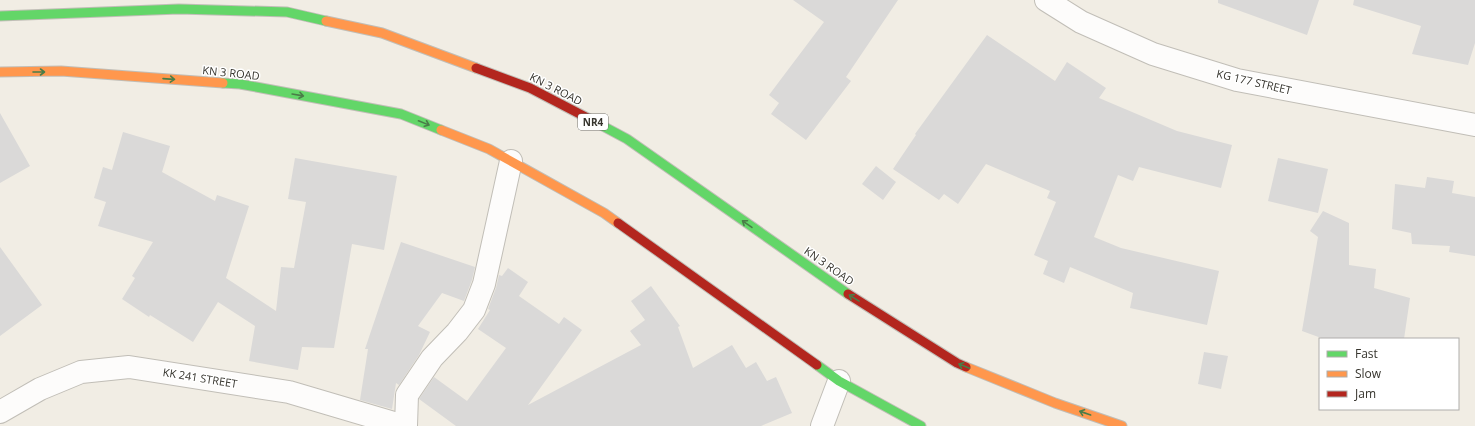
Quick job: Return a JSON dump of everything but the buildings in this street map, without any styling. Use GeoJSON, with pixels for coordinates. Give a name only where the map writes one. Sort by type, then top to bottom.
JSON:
{"type":"FeatureCollection","features":[{"type":"Feature","properties":{"kind":"highway","name":"KN 3 ROAD"},"geometry":{"type":"LineString","coordinates":[[0,16],[179,9],[287,12],[382,32],[530,88],[627,139],[842,290],[957,363],[1055,403],[1122,426]]}},
{"type":"Feature","properties":{"kind":"highway","name":"KN 3 ROAD"},"geometry":{"type":"LineString","coordinates":[[0,72],[61,71],[240,84],[402,114],[489,149],[604,212],[839,381],[921,426]]}},
{"type":"Feature","properties":{"kind":"street","name":"KG 177 STREET"},"geometry":{"type":"LineString","coordinates":[[1046,0],[1081,22],[1153,54],[1237,80],[1475,125]]}},
{"type":"Feature","properties":{"kind":"street"},"geometry":{"type":"LineString","coordinates":[[405,426],[407,395],[432,358],[474,310],[484,284],[511,161]]}},
{"type":"Feature","properties":{"kind":"street","name":"KK 241 STREET"},"geometry":{"type":"LineString","coordinates":[[0,412],[40,389],[81,372],[129,366],[289,392],[405,426]]}},
{"type":"Feature","properties":{"kind":"street"},"geometry":{"type":"LineString","coordinates":[[822,426],[839,381]]}},
{"type":"Feature","properties":{"kind":"traffic: fast"},"geometry":{"type":"LineString","coordinates":[[0,16],[179,9],[287,12],[326,21]]}},
{"type":"Feature","properties":{"kind":"traffic: fast"},"geometry":{"type":"LineString","coordinates":[[223,83],[240,84],[401,114],[441,130]]}},
{"type":"Feature","properties":{"kind":"traffic: fast"},"geometry":{"type":"LineString","coordinates":[[599,124],[627,139],[848,294]]}},
{"type":"Feature","properties":{"kind":"traffic: fast"},"geometry":{"type":"LineString","coordinates":[[817,365],[839,381],[921,426]]}},
{"type":"Feature","properties":{"kind":"traffic: slow"},"geometry":{"type":"LineString","coordinates":[[326,21],[382,33],[476,68]]}},
{"type":"Feature","properties":{"kind":"traffic: slow"},"geometry":{"type":"LineString","coordinates":[[0,72],[61,71],[223,83]]}},
{"type":"Feature","properties":{"kind":"traffic: slow"},"geometry":{"type":"LineString","coordinates":[[441,130],[489,149],[604,213],[618,223]]}},
{"type":"Feature","properties":{"kind":"traffic: slow"},"geometry":{"type":"LineString","coordinates":[[966,367],[1055,403],[1122,426]]}},
{"type":"Feature","properties":{"kind":"traffic: jam"},"geometry":{"type":"LineString","coordinates":[[476,68],[530,88],[599,124]]}},
{"type":"Feature","properties":{"kind":"traffic: jam"},"geometry":{"type":"LineString","coordinates":[[618,223],[817,365]]}},
{"type":"Feature","properties":{"kind":"traffic: jam"},"geometry":{"type":"LineString","coordinates":[[848,294],[957,363],[966,367]]}}]}
